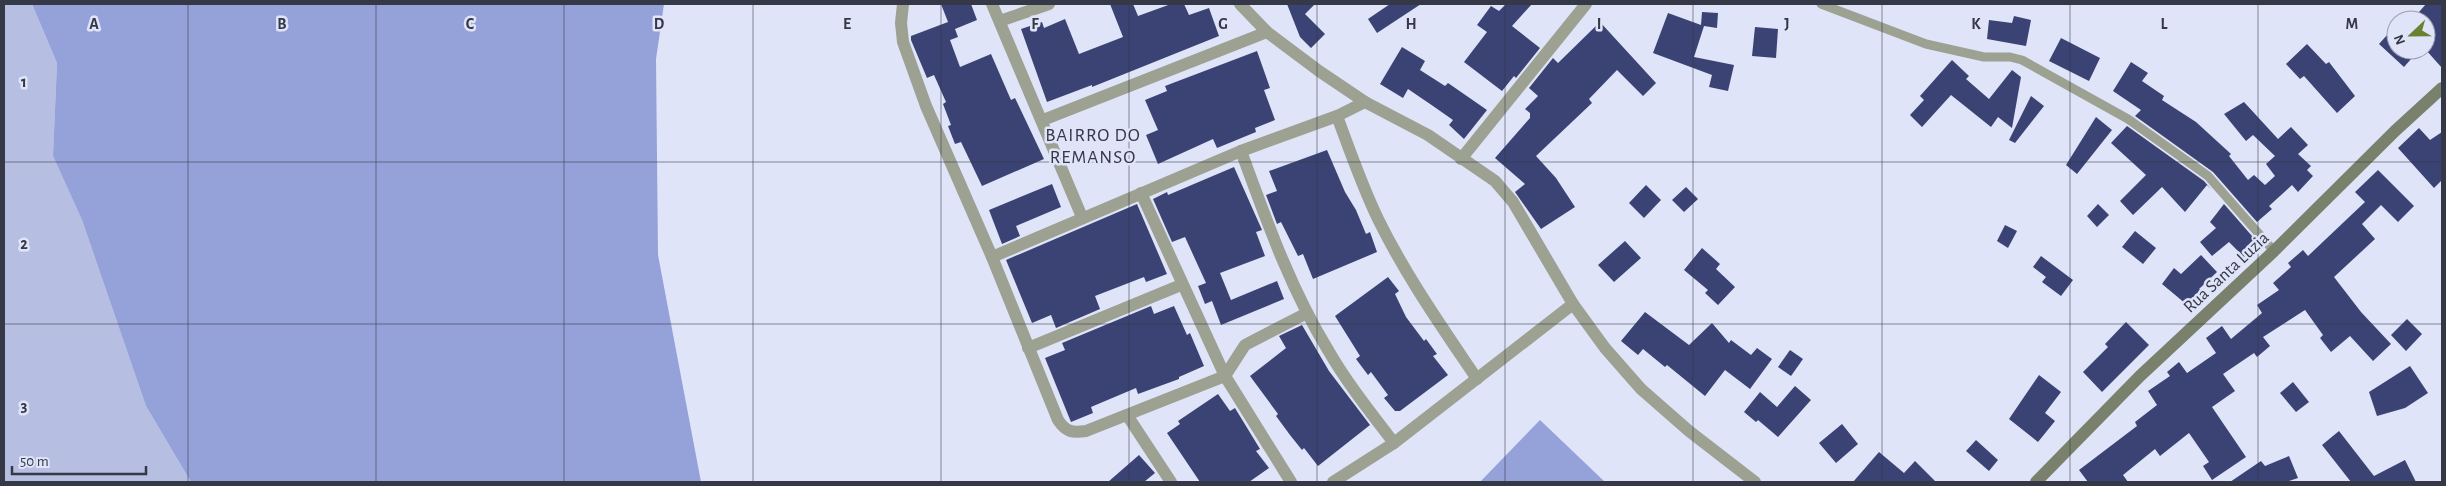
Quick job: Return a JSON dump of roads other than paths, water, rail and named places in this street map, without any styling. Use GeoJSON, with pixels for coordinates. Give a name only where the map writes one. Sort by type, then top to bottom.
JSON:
{"type":"FeatureCollection","features":[{"type":"Feature","properties":{"kind":"street"},"geometry":{"type":"LineString","coordinates":[[904,4],[901,23],[903,42],[926,106],[992,257],[1058,420],[1064,429],[1070,432],[1086,431],[1225,376],[1245,345],[1307,313]]}},
{"type":"Feature","properties":{"kind":"street"},"geometry":{"type":"LineString","coordinates":[[992,4],[1043,120],[1082,217]]}},
{"type":"Feature","properties":{"kind":"street"},"geometry":{"type":"LineString","coordinates":[[1000,21],[1049,4]]}},
{"type":"Feature","properties":{"kind":"street"},"geometry":{"type":"LineString","coordinates":[[1240,4],[1267,32],[1365,102],[1428,135],[1495,181],[1513,202],[1573,304],[1605,348],[1642,389],[1690,431],[1755,482]]}},
{"type":"Feature","properties":{"kind":"street"},"geometry":{"type":"LineString","coordinates":[[1462,158],[1586,4]]}},
{"type":"Feature","properties":{"kind":"street"},"geometry":{"type":"LineString","coordinates":[[1043,120],[1267,32]]}},
{"type":"Feature","properties":{"kind":"street","name":"Rua Santa Luzia"},"geometry":{"type":"LineString","coordinates":[[2036,482],[2140,376],[2274,251],[2395,131],[2442,88]]}},
{"type":"Feature","properties":{"kind":"street"},"geometry":{"type":"LineString","coordinates":[[992,257],[1082,217],[1241,151],[1337,116],[1365,102]]}},
{"type":"Feature","properties":{"kind":"street"},"geometry":{"type":"LineString","coordinates":[[1337,116],[1374,210],[1400,260],[1477,379]]}},
{"type":"Feature","properties":{"kind":"street"},"geometry":{"type":"LineString","coordinates":[[1241,151],[1277,249],[1307,313],[1328,350],[1394,444]]}},
{"type":"Feature","properties":{"kind":"street"},"geometry":{"type":"LineString","coordinates":[[1141,193],[1181,285],[1225,376],[1291,482]]}},
{"type":"Feature","properties":{"kind":"street"},"geometry":{"type":"LineString","coordinates":[[1028,348],[1181,285]]}},
{"type":"Feature","properties":{"kind":"street"},"geometry":{"type":"LineString","coordinates":[[1333,482],[1394,444],[1573,304]]}},
{"type":"Feature","properties":{"kind":"street"},"geometry":{"type":"LineString","coordinates":[[1127,415],[1171,482]]}},
{"type":"Feature","properties":{"kind":"lane"},"geometry":{"type":"LineString","coordinates":[[1821,4],[1926,44],[1984,57],[2010,57],[2029,64],[2128,119],[2208,176],[2274,251]]}},
{"type":"Feature","properties":{"kind":"district","name":"BAIRRO DO REMANSO"},"geometry":{"type":"Point","coordinates":[1093,145]}}]}
